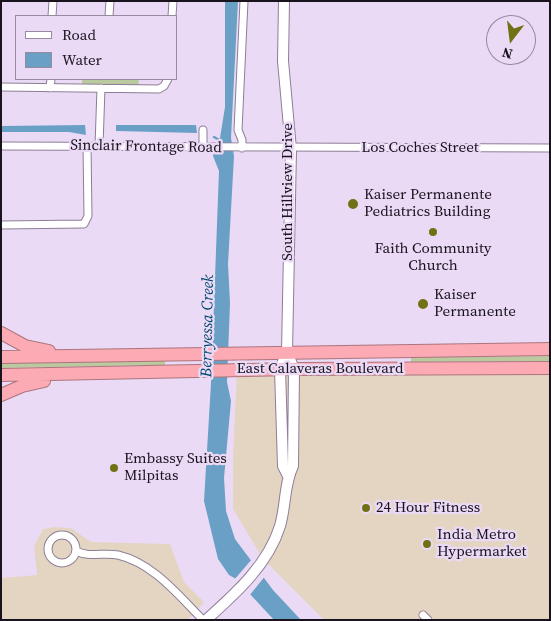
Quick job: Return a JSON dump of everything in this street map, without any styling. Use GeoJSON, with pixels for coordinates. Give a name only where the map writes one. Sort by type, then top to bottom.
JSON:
{"type":"FeatureCollection","features":[{"type":"Feature","properties":{"kind":"highway"},"geometry":{"type":"LineString","coordinates":[[1,333],[25,346],[71,355]]}},
{"type":"Feature","properties":{"kind":"highway","name":"East Calaveras Boulevard"},"geometry":{"type":"LineString","coordinates":[[1,357],[550,349]]}},
{"type":"Feature","properties":{"kind":"highway","name":"East Calaveras Boulevard"},"geometry":{"type":"LineString","coordinates":[[1,376],[209,370],[550,368]]}},
{"type":"Feature","properties":{"kind":"highway"},"geometry":{"type":"LineString","coordinates":[[1,395],[35,382],[85,374]]}},
{"type":"Feature","properties":{"kind":"street"},"geometry":{"type":"LineString","coordinates":[[52,1],[52,15]]}},
{"type":"Feature","properties":{"kind":"street"},"geometry":{"type":"LineString","coordinates":[[109,15],[110,1]]}},
{"type":"Feature","properties":{"kind":"street"},"geometry":{"type":"LineString","coordinates":[[172,15],[173,1]]}},
{"type":"Feature","properties":{"kind":"street"},"geometry":{"type":"LineString","coordinates":[[241,148],[242,140],[238,130],[244,1]]}},
{"type":"Feature","properties":{"kind":"street","name":"South Hillview Drive"},"geometry":{"type":"LineString","coordinates":[[284,1],[283,61],[291,149],[286,352]]}},
{"type":"Feature","properties":{"kind":"street"},"geometry":{"type":"LineString","coordinates":[[50,80],[50,88]]}},
{"type":"Feature","properties":{"kind":"street"},"geometry":{"type":"LineString","coordinates":[[1,87],[159,89],[164,86],[167,80]]}},
{"type":"Feature","properties":{"kind":"street"},"geometry":{"type":"LineString","coordinates":[[99,146],[101,88]]}},
{"type":"Feature","properties":{"kind":"street"},"geometry":{"type":"LineString","coordinates":[[203,130],[205,148]]}},
{"type":"Feature","properties":{"kind":"street","name":"Sinclair Frontage Road"},"geometry":{"type":"LineString","coordinates":[[1,146],[291,149]]}},
{"type":"Feature","properties":{"kind":"street"},"geometry":{"type":"LineString","coordinates":[[1,225],[84,224],[88,216],[87,146]]}},
{"type":"Feature","properties":{"kind":"street","name":"Los Coches Street"},"geometry":{"type":"LineString","coordinates":[[291,149],[550,148]]}},
{"type":"Feature","properties":{"kind":"street"},"geometry":{"type":"LineString","coordinates":[[76,551],[85,555],[116,555],[133,561],[168,585],[204,620],[236,594],[263,558],[279,528],[286,498],[288,476],[293,466],[294,369],[286,352]]}},
{"type":"Feature","properties":{"kind":"street"},"geometry":{"type":"LineString","coordinates":[[286,352],[280,369],[283,466],[288,476]]}},
{"type":"Feature","properties":{"kind":"street"},"geometry":{"type":"LineString","coordinates":[[58,535],[68,536],[74,542],[76,551],[72,559],[59,562],[51,557],[49,545],[58,535]]}},
{"type":"Feature","properties":{"kind":"shaded area"},"geometry":{"type":"Polygon","coordinates":[[[550,368],[550,620],[324,620],[263,559],[233,509],[237,370],[550,368]]]}},
{"type":"Feature","properties":{"kind":"shaded area"},"geometry":{"type":"Polygon","coordinates":[[[55,527],[71,528],[91,542],[170,544],[184,582],[204,602],[188,620],[1,620],[1,578],[37,575],[34,546],[43,529],[55,527]]]}},
{"type":"Feature","properties":{"kind":"green space"},"geometry":{"type":"Polygon","coordinates":[[[82,80],[139,80],[138,88],[82,88],[82,80]]]}},
{"type":"Feature","properties":{"kind":"green space"},"geometry":{"type":"Polygon","coordinates":[[[550,356],[550,361],[411,362],[411,357],[550,356]]]}},
{"type":"Feature","properties":{"kind":"green space"},"geometry":{"type":"Polygon","coordinates":[[[165,360],[165,365],[1,368],[1,363],[165,360]]]}},
{"type":"Feature","properties":{"kind":"water"},"geometry":{"type":"Polygon","coordinates":[[[225,1],[238,1],[231,138],[234,156],[228,264],[230,303],[227,382],[231,401],[224,478],[226,511],[235,539],[273,590],[301,620],[274,620],[236,579],[229,575],[218,559],[204,501],[211,383],[219,171],[213,156],[220,138],[225,107],[225,1]]]}},
{"type":"Feature","properties":{"kind":"water"},"geometry":{"type":"Polygon","coordinates":[[[85,125],[86,135],[69,132],[1,132],[1,126],[85,125]]]}},
{"type":"Feature","properties":{"kind":"water"},"geometry":{"type":"Polygon","coordinates":[[[116,125],[196,125],[197,133],[116,131],[116,125]]]}},
{"type":"Feature","properties":{"kind":"pier"},"geometry":{"type":"Polygon","coordinates":[[[252,559],[266,575],[249,596],[234,580],[252,559]]]}},
{"type":"Feature","properties":{"kind":"waterway"},"geometry":{"type":"LineString","coordinates":[[214,137],[221,141]]}},
{"type":"Feature","properties":{"kind":"place","name":"Kaiser Permanente Pediatrics Building"},"geometry":{"type":"Point","coordinates":[353,204]}},
{"type":"Feature","properties":{"kind":"place","name":"Faith Community Church"},"geometry":{"type":"Point","coordinates":[433,232]}},
{"type":"Feature","properties":{"kind":"place","name":"Kaiser Permanente"},"geometry":{"type":"Point","coordinates":[423,304]}},
{"type":"Feature","properties":{"kind":"place","name":"Embassy Suites Milpitas"},"geometry":{"type":"Point","coordinates":[114,468]}},
{"type":"Feature","properties":{"kind":"place","name":"24 Hour Fitness"},"geometry":{"type":"Point","coordinates":[366,508]}},
{"type":"Feature","properties":{"kind":"place","name":"India Metro Hypermarket"},"geometry":{"type":"Point","coordinates":[427,544]}},
{"type":"Feature","properties":{"kind":"water label","name":"Berryessa Creek"},"geometry":{"type":"Point","coordinates":[208,326]}}]}
